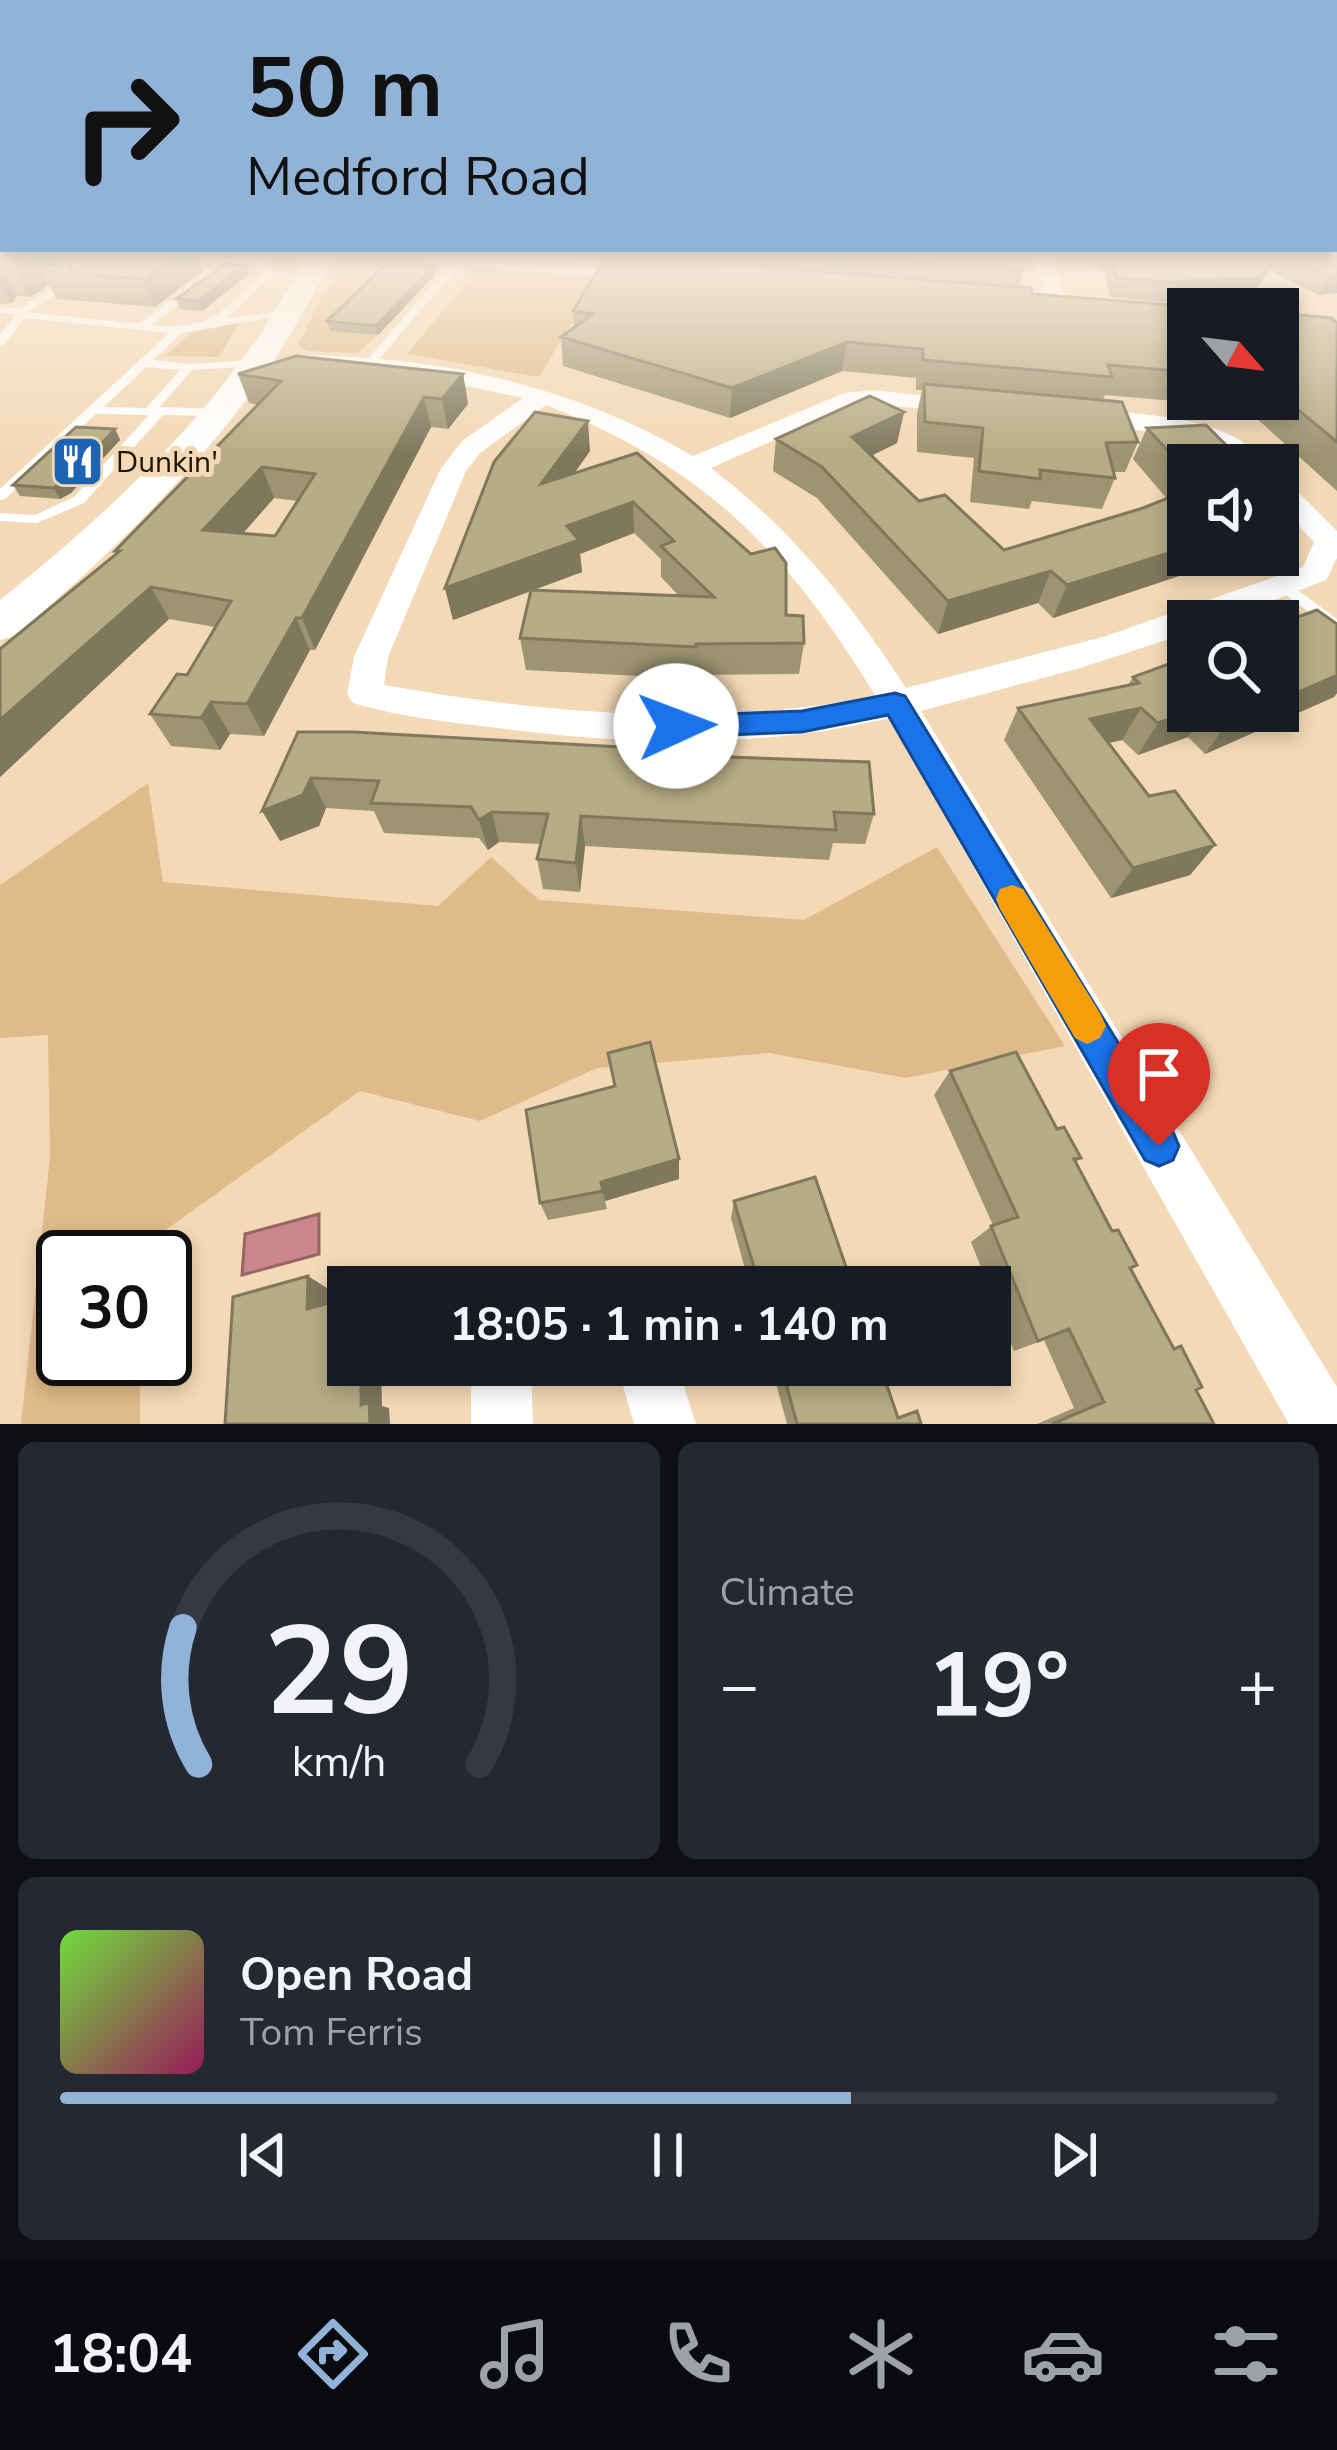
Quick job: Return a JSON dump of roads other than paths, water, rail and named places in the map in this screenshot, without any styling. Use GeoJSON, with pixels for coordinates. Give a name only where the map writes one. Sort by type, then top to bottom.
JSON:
{"type":"FeatureCollection","features":[{"type":"Feature","properties":{"kind":"main road"},"geometry":{"type":"LineString","coordinates":[[0,624],[101,534],[218,412],[281,321]]}},
{"type":"Feature","properties":{"kind":"street"},"geometry":{"type":"LineString","coordinates":[[256,363],[370,363],[458,374],[542,396],[581,410],[693,466],[760,525],[808,576],[895,703],[1324,1424]]}},
{"type":"Feature","properties":{"kind":"street"},"geometry":{"type":"LineString","coordinates":[[542,396],[471,447],[453,470],[436,499],[378,641],[365,694],[446,711],[676,726],[802,722],[1011,677],[1315,572],[1333,545],[1299,510]]}},
{"type":"Feature","properties":{"kind":"street"},"geometry":{"type":"LineString","coordinates":[[693,466],[844,400],[872,397],[990,408]]}},
{"type":"Feature","properties":{"kind":"street"},"geometry":{"type":"LineString","coordinates":[[1061,415],[1179,426],[1224,444]]}},
{"type":"Feature","properties":{"kind":"street"},"geometry":{"type":"LineString","coordinates":[[501,1386],[502,1424]]}},
{"type":"Feature","properties":{"kind":"street"},"geometry":{"type":"LineString","coordinates":[[653,1386],[664,1424]]}},
{"type":"Feature","properties":{"kind":"lane"},"geometry":{"type":"LineString","coordinates":[[93,321],[178,331],[222,321]]}},
{"type":"Feature","properties":{"kind":"lane"},"geometry":{"type":"LineString","coordinates":[[141,327],[149,321]]}},
{"type":"Feature","properties":{"kind":"lane"},"geometry":{"type":"LineString","coordinates":[[370,363],[406,321]]}},
{"type":"Feature","properties":{"kind":"lane"},"geometry":{"type":"LineString","coordinates":[[0,496],[178,331]]}},
{"type":"Feature","properties":{"kind":"lane"},"geometry":{"type":"LineString","coordinates":[[143,363],[189,367],[256,363]]}},
{"type":"Feature","properties":{"kind":"lane"},"geometry":{"type":"LineString","coordinates":[[0,517],[37,519],[79,500],[189,367]]}},
{"type":"Feature","properties":{"kind":"lane"},"geometry":{"type":"LineString","coordinates":[[93,410],[218,412]]}},
{"type":"Feature","properties":{"kind":"lane"},"geometry":{"type":"LineString","coordinates":[[1284,585],[1337,627]]}},
{"type":"Feature","properties":{"kind":"place","name":"Dunkin'"},"geometry":{"type":"Point","coordinates":[77,462]}}]}
